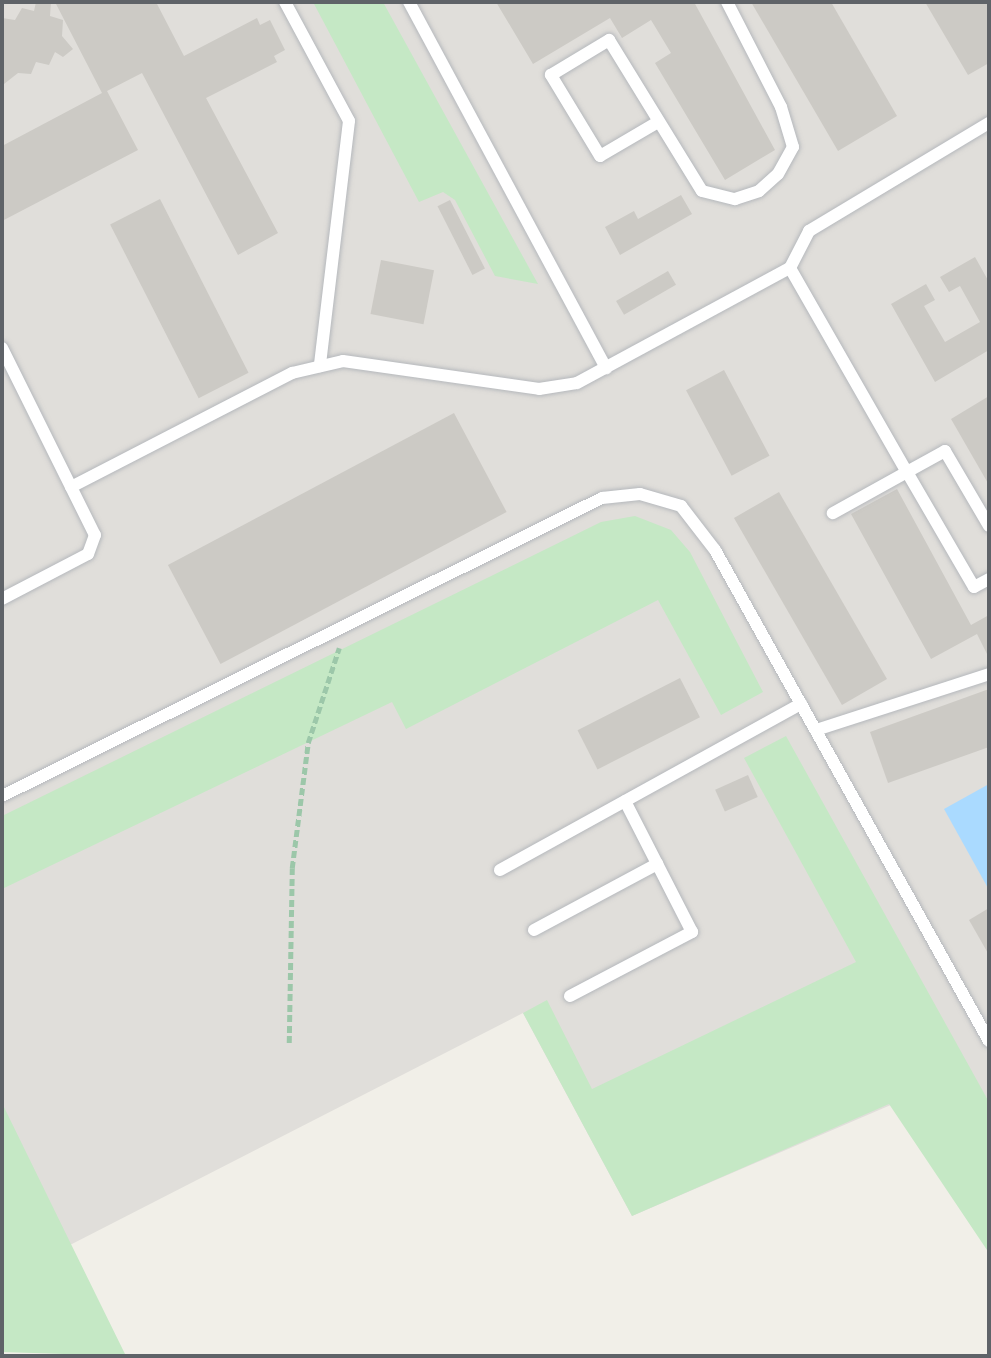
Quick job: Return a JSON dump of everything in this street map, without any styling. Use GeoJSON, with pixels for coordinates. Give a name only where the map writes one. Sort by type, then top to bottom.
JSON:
{"type":"FeatureCollection","features":[{"type":"Feature","properties":{"kind":"lane"},"geometry":{"type":"LineString","coordinates":[[285,2],[349,121],[320,366]]}},
{"type":"Feature","properties":{"kind":"lane"},"geometry":{"type":"LineString","coordinates":[[409,2],[606,368]]}},
{"type":"Feature","properties":{"kind":"lane"},"geometry":{"type":"LineString","coordinates":[[658,122],[600,156],[551,75],[609,40],[658,122],[690,178],[717,198],[759,191],[783,165],[793,148],[781,107],[727,2]]}},
{"type":"Feature","properties":{"kind":"lane"},"geometry":{"type":"LineString","coordinates":[[71,487],[292,373],[343,360],[539,389],[577,383],[790,268],[809,231],[989,123]]}},
{"type":"Feature","properties":{"kind":"lane"},"geometry":{"type":"LineString","coordinates":[[790,268],[974,587],[989,579]]}},
{"type":"Feature","properties":{"kind":"lane"},"geometry":{"type":"LineString","coordinates":[[2,348],[95,535],[88,554],[2,598]]}},
{"type":"Feature","properties":{"kind":"lane"},"geometry":{"type":"LineString","coordinates":[[833,513],[945,451],[989,526]]}},
{"type":"Feature","properties":{"kind":"lane"},"geometry":{"type":"LineString","coordinates":[[2,796],[602,498],[640,494],[681,506],[715,550],[989,1041]]}},
{"type":"Feature","properties":{"kind":"lane"},"geometry":{"type":"LineString","coordinates":[[816,730],[989,674]]}},
{"type":"Feature","properties":{"kind":"lane"},"geometry":{"type":"LineString","coordinates":[[500,870],[801,704]]}},
{"type":"Feature","properties":{"kind":"lane"},"geometry":{"type":"LineString","coordinates":[[570,996],[692,932],[625,801]]}},
{"type":"Feature","properties":{"kind":"lane"},"geometry":{"type":"LineString","coordinates":[[534,930],[657,864]]}},
{"type":"Feature","properties":{"kind":"path"},"geometry":{"type":"LineString","coordinates":[[289,1043],[292,868],[308,743],[347,624]]}},
{"type":"Feature","properties":{"kind":"shaded area"},"geometry":{"type":"Polygon","coordinates":[[[2,2],[989,2],[989,1102],[970,1071],[632,1216],[523,1013],[70,1245],[2,1107],[2,2]]]}},
{"type":"Feature","properties":{"kind":"green space"},"geometry":{"type":"Polygon","coordinates":[[[313,2],[383,2],[538,284],[495,276],[455,200],[443,192],[419,202],[313,2]]]}},
{"type":"Feature","properties":{"kind":"green space"},"geometry":{"type":"Polygon","coordinates":[[[635,516],[671,530],[690,552],[763,692],[721,715],[658,600],[406,729],[392,702],[2,889],[2,816],[601,522],[635,516]]]}},
{"type":"Feature","properties":{"kind":"green space"},"geometry":{"type":"Polygon","coordinates":[[[786,736],[989,1102],[989,1253],[889,1104],[632,1216],[523,1013],[547,1000],[592,1089],[856,962],[744,758],[786,736]]]}},
{"type":"Feature","properties":{"kind":"green space"},"geometry":{"type":"Polygon","coordinates":[[[2,1103],[69,1240],[126,1356],[2,1352],[2,1103]]]}},
{"type":"Feature","properties":{"kind":"water"},"geometry":{"type":"Polygon","coordinates":[[[989,784],[989,890],[944,809],[989,784]]]}},
{"type":"Feature","properties":{"kind":"building"},"geometry":{"type":"Polygon","coordinates":[[[36,2],[51,2],[50,16],[63,20],[62,36],[73,49],[63,57],[55,52],[49,65],[36,62],[31,74],[18,73],[4,84],[2,18],[15,20],[22,8],[34,11],[36,2]]]}},
{"type":"Feature","properties":{"kind":"building"},"geometry":{"type":"Polygon","coordinates":[[[55,2],[156,2],[184,56],[257,18],[260,25],[270,20],[285,50],[274,56],[277,62],[206,98],[278,233],[238,255],[142,73],[107,91],[138,150],[2,221],[2,146],[102,93],[55,2]]]}},
{"type":"Feature","properties":{"kind":"building"},"geometry":{"type":"Polygon","coordinates":[[[496,2],[694,2],[775,150],[725,180],[655,63],[671,53],[651,20],[622,38],[610,18],[533,64],[496,2]]]}},
{"type":"Feature","properties":{"kind":"building"},"geometry":{"type":"Polygon","coordinates":[[[751,2],[831,2],[897,116],[838,151],[751,2]]]}},
{"type":"Feature","properties":{"kind":"building"},"geometry":{"type":"Polygon","coordinates":[[[925,2],[989,2],[989,63],[968,75],[925,2]]]}},
{"type":"Feature","properties":{"kind":"building"},"geometry":{"type":"Polygon","coordinates":[[[681,195],[692,214],[620,255],[605,227],[634,211],[638,219],[681,195]]]}},
{"type":"Feature","properties":{"kind":"building"},"geometry":{"type":"Polygon","coordinates":[[[160,199],[249,373],[199,398],[110,224],[160,199]]]}},
{"type":"Feature","properties":{"kind":"building"},"geometry":{"type":"Polygon","coordinates":[[[450,200],[485,269],[472,275],[438,206],[450,200]]]}},
{"type":"Feature","properties":{"kind":"building"},"geometry":{"type":"Polygon","coordinates":[[[975,257],[989,282],[989,350],[935,382],[891,304],[926,284],[935,300],[924,306],[945,342],[980,322],[960,286],[949,292],[940,277],[975,257]]]}},
{"type":"Feature","properties":{"kind":"building"},"geometry":{"type":"Polygon","coordinates":[[[381,260],[434,270],[424,324],[371,314],[381,260]]]}},
{"type":"Feature","properties":{"kind":"building"},"geometry":{"type":"Polygon","coordinates":[[[668,271],[676,285],[624,315],[616,301],[668,271]]]}},
{"type":"Feature","properties":{"kind":"building"},"geometry":{"type":"Polygon","coordinates":[[[724,370],[770,456],[732,476],[686,390],[724,370]]]}},
{"type":"Feature","properties":{"kind":"building"},"geometry":{"type":"Polygon","coordinates":[[[989,396],[989,485],[951,419],[989,396]]]}},
{"type":"Feature","properties":{"kind":"building"},"geometry":{"type":"Polygon","coordinates":[[[454,413],[507,512],[221,664],[168,565],[454,413]]]}},
{"type":"Feature","properties":{"kind":"building"},"geometry":{"type":"Polygon","coordinates":[[[897,489],[971,625],[989,615],[989,658],[977,634],[931,659],[851,514],[897,489]]]}},
{"type":"Feature","properties":{"kind":"building"},"geometry":{"type":"Polygon","coordinates":[[[779,492],[887,679],[842,705],[734,518],[779,492]]]}},
{"type":"Feature","properties":{"kind":"building"},"geometry":{"type":"Polygon","coordinates":[[[680,678],[700,717],[598,769],[578,730],[680,678]]]}},
{"type":"Feature","properties":{"kind":"building"},"geometry":{"type":"Polygon","coordinates":[[[989,689],[989,747],[888,783],[870,732],[989,689]]]}},
{"type":"Feature","properties":{"kind":"building"},"geometry":{"type":"Polygon","coordinates":[[[748,775],[758,797],[725,812],[715,790],[748,775]]]}},
{"type":"Feature","properties":{"kind":"building"},"geometry":{"type":"Polygon","coordinates":[[[989,908],[989,955],[969,920],[989,908]]]}}]}
